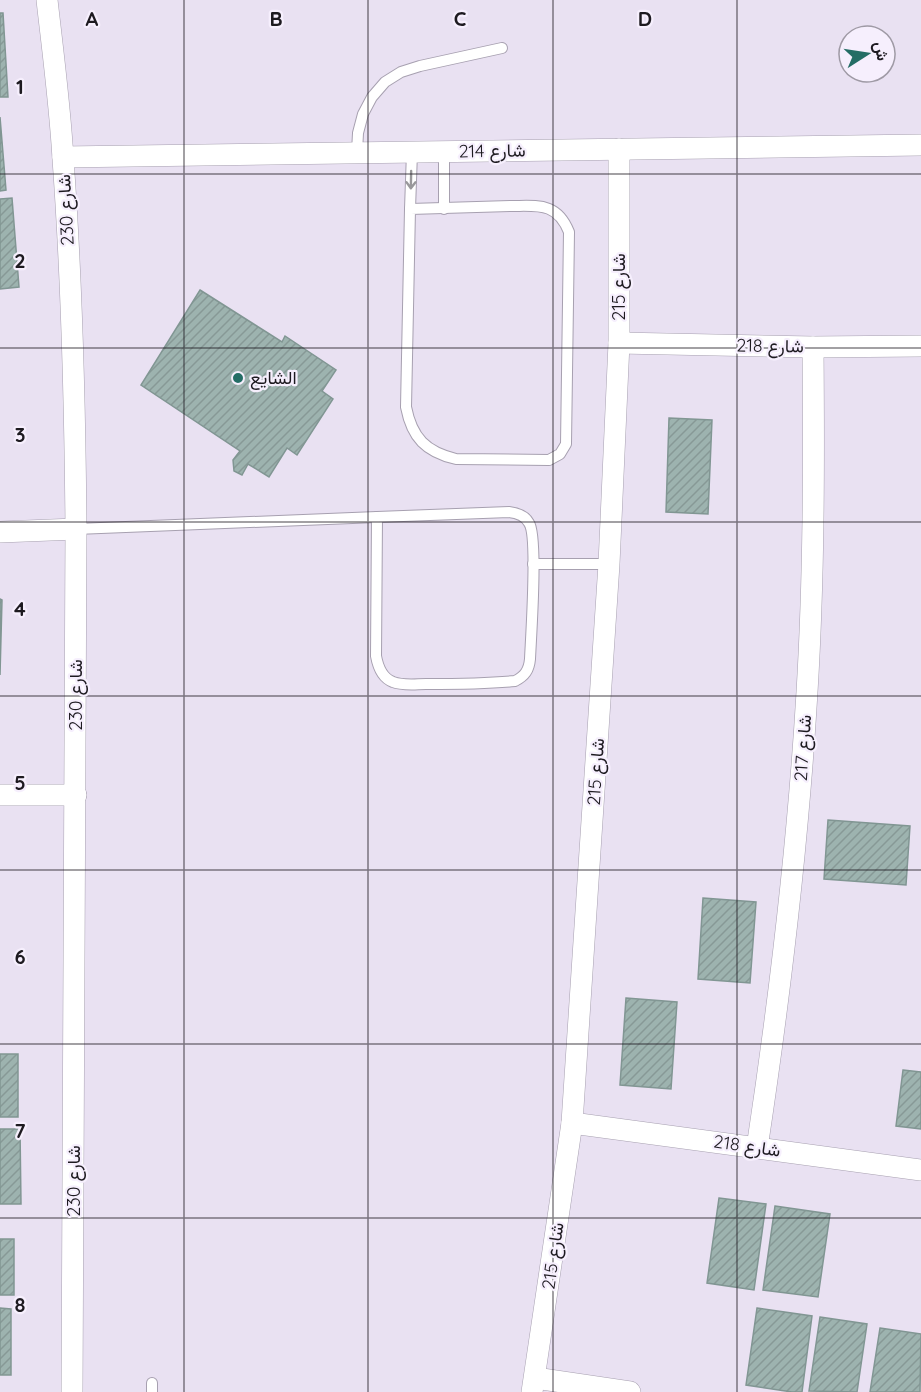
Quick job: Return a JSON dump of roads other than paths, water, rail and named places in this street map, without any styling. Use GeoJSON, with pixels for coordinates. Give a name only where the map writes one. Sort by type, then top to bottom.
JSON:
{"type":"FeatureCollection","features":[{"type":"Feature","properties":{"kind":"street","name":"شارع 230"},"geometry":{"type":"LineString","coordinates":[[47,0],[63,157],[75,405],[76,795],[72,1392]]}},
{"type":"Feature","properties":{"kind":"street","name":"شارع 214"},"geometry":{"type":"LineString","coordinates":[[63,157],[921,144]]}},
{"type":"Feature","properties":{"kind":"street","name":"شارع 215"},"geometry":{"type":"LineString","coordinates":[[533,1385],[572,1123],[609,564],[619,343],[620,149]]}},
{"type":"Feature","properties":{"kind":"street","name":"شارع 218"},"geometry":{"type":"LineString","coordinates":[[619,343],[813,347],[921,346]]}},
{"type":"Feature","properties":{"kind":"street","name":"شارع 217"},"geometry":{"type":"LineString","coordinates":[[758,1148],[789,920],[807,691],[814,462],[813,347]]}},
{"type":"Feature","properties":{"kind":"street"},"geometry":{"type":"LineString","coordinates":[[0,532],[76,529]]}},
{"type":"Feature","properties":{"kind":"street"},"geometry":{"type":"LineString","coordinates":[[0,795],[76,795]]}},
{"type":"Feature","properties":{"kind":"street","name":"شارع 218"},"geometry":{"type":"LineString","coordinates":[[572,1123],[921,1170]]}},
{"type":"Feature","properties":{"kind":"street"},"geometry":{"type":"LineString","coordinates":[[533,1385],[630,1392]]}},
{"type":"Feature","properties":{"kind":"lane"},"geometry":{"type":"LineString","coordinates":[[357,152],[358,133],[363,114],[372,97],[385,82],[401,72],[420,66],[502,48]]}},
{"type":"Feature","properties":{"kind":"lane"},"geometry":{"type":"LineString","coordinates":[[410,209],[542,206],[556,213],[566,225],[569,240],[566,438],[564,449],[554,458],[539,460],[456,459],[443,456],[432,451],[422,442],[408,420],[406,407],[410,209],[412,152]]}},
{"type":"Feature","properties":{"kind":"lane"},"geometry":{"type":"LineString","coordinates":[[444,152],[444,209]]}},
{"type":"Feature","properties":{"kind":"lane"},"geometry":{"type":"LineString","coordinates":[[76,529],[377,517],[509,512],[517,513],[529,522],[532,529],[533,564],[530,659],[526,673],[521,678],[507,682],[403,684],[393,682],[384,676],[378,667],[376,656],[377,517]]}},
{"type":"Feature","properties":{"kind":"lane"},"geometry":{"type":"LineString","coordinates":[[533,564],[609,564]]}},
{"type":"Feature","properties":{"kind":"place","name":"الشايع"},"geometry":{"type":"Point","coordinates":[238,378]}}]}
